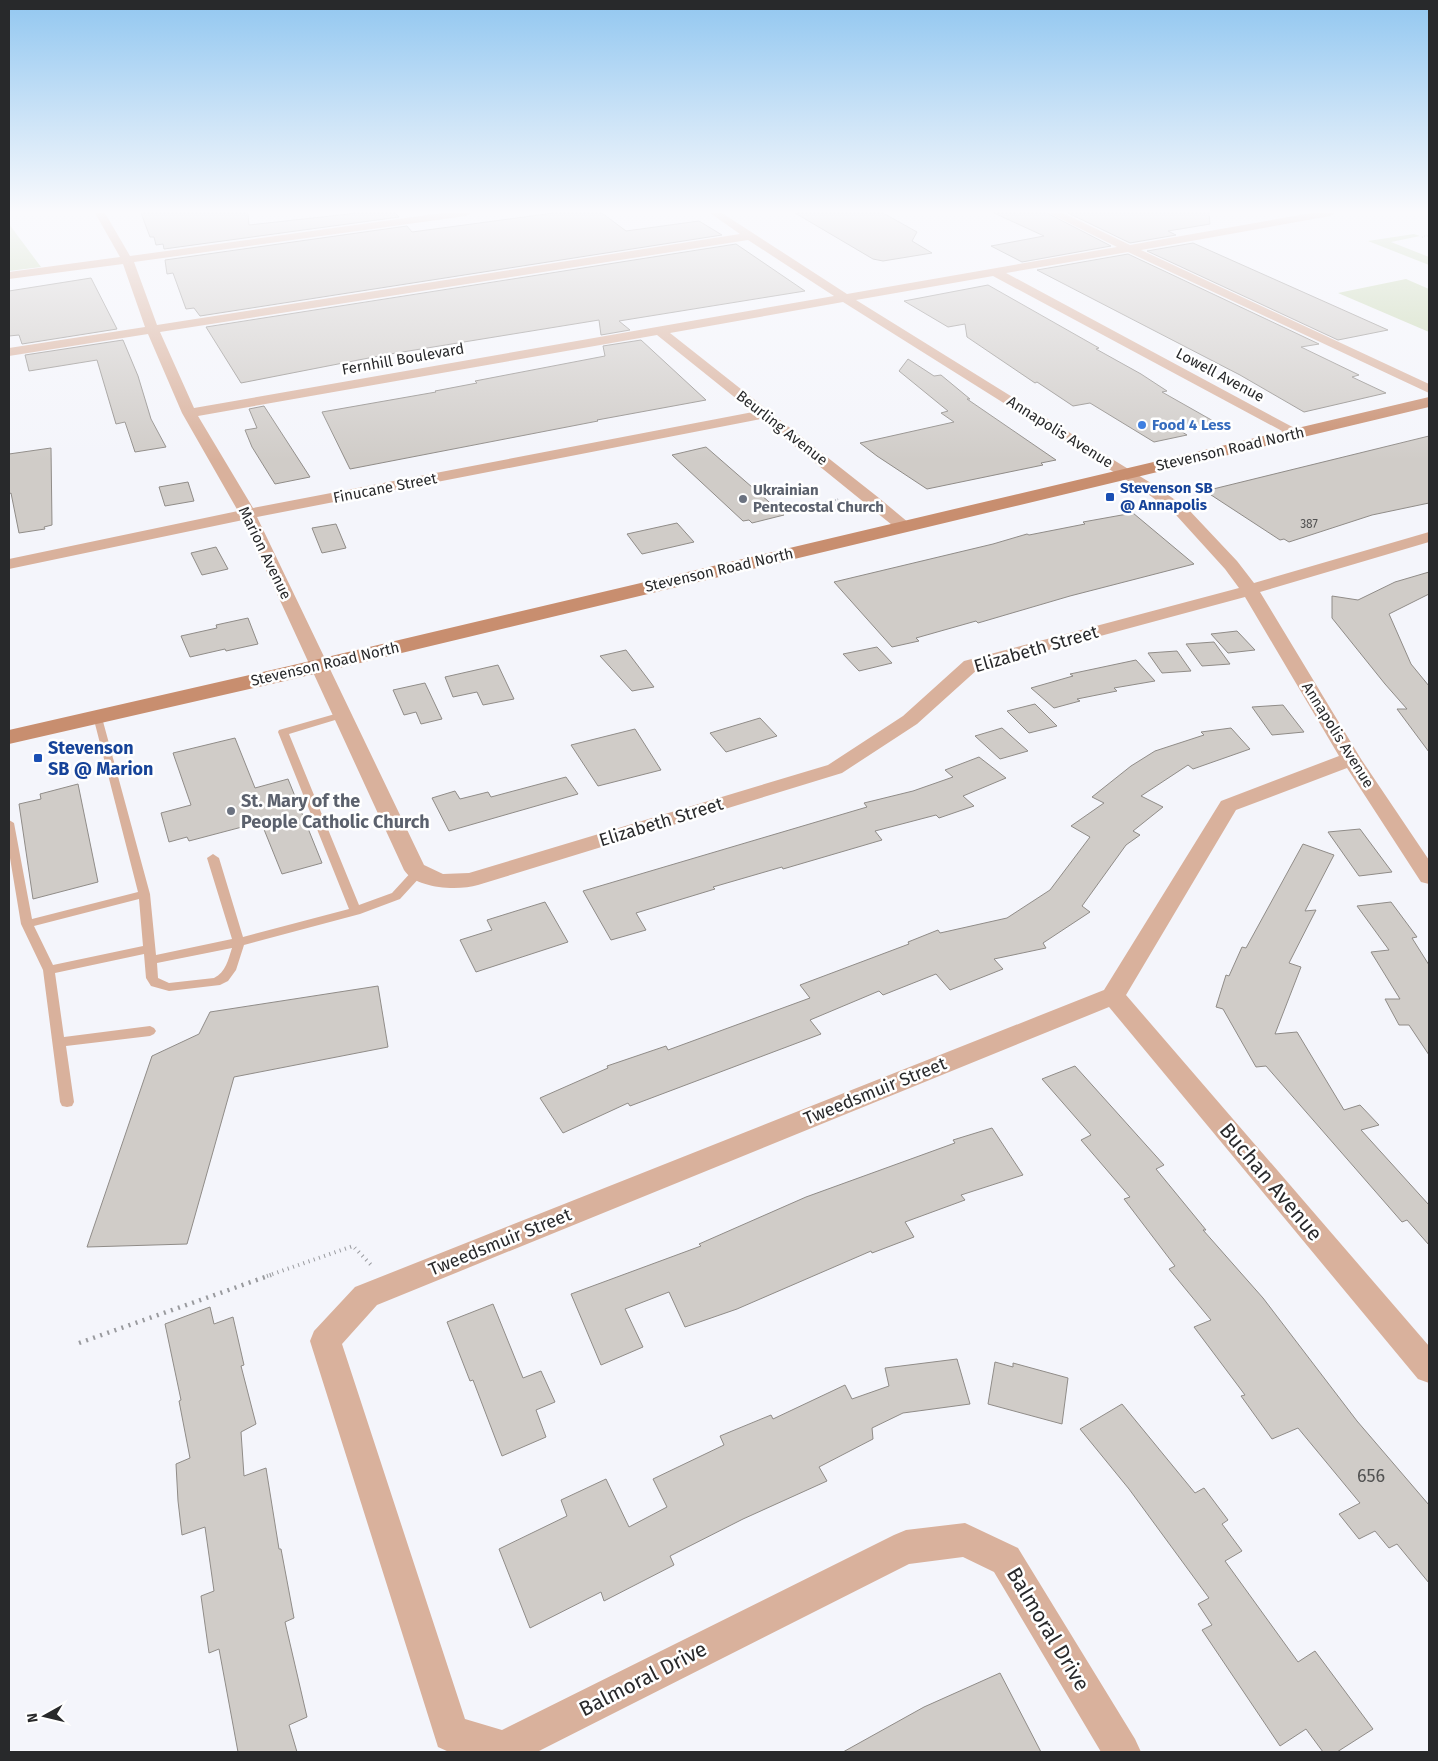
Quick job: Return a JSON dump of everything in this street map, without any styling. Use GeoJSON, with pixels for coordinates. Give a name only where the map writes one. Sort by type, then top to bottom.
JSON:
{"type":"FeatureCollection","features":[{"type":"Feature","properties":{"kind":"main road","name":"Stevenson Road North"},"geometry":{"type":"LineString","coordinates":[[9,737],[319,666],[1429,402]]}},
{"type":"Feature","properties":{"kind":"street","name":"Marion Avenue"},"geometry":{"type":"LineString","coordinates":[[140,295],[152,329],[189,413],[248,514],[415,870],[418,872]]}},
{"type":"Feature","properties":{"kind":"street"},"geometry":{"type":"LineString","coordinates":[[9,352],[369,295]]}},
{"type":"Feature","properties":{"kind":"street","name":"Annapolis Avenue"},"geometry":{"type":"LineString","coordinates":[[840,295],[1126,474],[1182,512],[1231,565],[1250,590],[1351,759],[1429,877]]}},
{"type":"Feature","properties":{"kind":"street","name":"Fernhill Boulevard"},"geometry":{"type":"LineString","coordinates":[[189,413],[868,295]]}},
{"type":"Feature","properties":{"kind":"street","name":"Lowell Avenue"},"geometry":{"type":"LineString","coordinates":[[1038,295],[1296,434]]}},
{"type":"Feature","properties":{"kind":"street"},"geometry":{"type":"LineString","coordinates":[[1229,295],[1429,389]]}},
{"type":"Feature","properties":{"kind":"street","name":"Beurling Avenue"},"geometry":{"type":"LineString","coordinates":[[660,331],[762,414],[820,456],[903,526]]}},
{"type":"Feature","properties":{"kind":"street","name":"Finucane Street"},"geometry":{"type":"LineString","coordinates":[[9,564],[248,514],[762,414]]}},
{"type":"Feature","properties":{"kind":"street","name":"Elizabeth Street"},"geometry":{"type":"LineString","coordinates":[[418,872],[440,881],[470,880],[835,768],[910,720],[971,665],[1250,590],[1429,537]]}},
{"type":"Feature","properties":{"kind":"street"},"geometry":{"type":"LineString","coordinates":[[1113,996],[1228,806],[1351,759]]}},
{"type":"Feature","properties":{"kind":"street","name":"Tweedsmuir Street"},"geometry":{"type":"LineString","coordinates":[[325,1341],[366,1296],[1113,996]]}},
{"type":"Feature","properties":{"kind":"street","name":"Buchan Avenue"},"geometry":{"type":"LineString","coordinates":[[1113,996],[1429,1369]]}},
{"type":"Feature","properties":{"kind":"street","name":"Balmoral Drive"},"geometry":{"type":"LineString","coordinates":[[325,1341],[451,1734],[503,1749],[906,1547],[965,1540],[1006,1560],[1122,1752]]}},
{"type":"Feature","properties":{"kind":"lane"},"geometry":{"type":"LineString","coordinates":[[342,714],[283,732],[356,911]]}},
{"type":"Feature","properties":{"kind":"lane"},"geometry":{"type":"LineString","coordinates":[[98,716],[144,894],[152,978],[155,983],[161,986],[194,986],[216,982],[224,978],[232,967],[239,942],[213,858]]}},
{"type":"Feature","properties":{"kind":"lane"},"geometry":{"type":"LineString","coordinates":[[9,823],[27,924],[49,970],[67,1102]]}},
{"type":"Feature","properties":{"kind":"lane"},"geometry":{"type":"LineString","coordinates":[[49,970],[239,942],[356,911],[396,896],[418,872]]}},
{"type":"Feature","properties":{"kind":"lane"},"geometry":{"type":"LineString","coordinates":[[27,924],[144,894]]}},
{"type":"Feature","properties":{"kind":"lane"},"geometry":{"type":"LineString","coordinates":[[58,1042],[150,1031]]}},
{"type":"Feature","properties":{"kind":"path"},"geometry":{"type":"LineString","coordinates":[[789,511],[843,498]]}},
{"type":"Feature","properties":{"kind":"path"},"geometry":{"type":"LineString","coordinates":[[79,1343],[353,1246],[391,1286]]}},
{"type":"Feature","properties":{"kind":"green space"},"geometry":{"type":"Polygon","coordinates":[[[1343,295],[1429,295],[1429,332],[1343,295]]]}},
{"type":"Feature","properties":{"kind":"building"},"geometry":{"type":"Polygon","coordinates":[[[9,295],[100,295],[117,329],[22,344],[19,335],[9,336],[9,295]]]}},
{"type":"Feature","properties":{"kind":"building"},"geometry":{"type":"Polygon","coordinates":[[[181,295],[334,295],[200,316],[194,308],[186,309],[181,295]]]}},
{"type":"Feature","properties":{"kind":"building"},"geometry":{"type":"Polygon","coordinates":[[[409,295],[779,295],[619,321],[630,330],[601,335],[599,320],[384,355],[241,383],[206,327],[409,295]]]}},
{"type":"Feature","properties":{"kind":"building"},"geometry":{"type":"Polygon","coordinates":[[[935,295],[1006,295],[1099,348],[1096,349],[1167,391],[1162,392],[1215,422],[1179,430],[1187,435],[1154,442],[1090,403],[1073,406],[1037,382],[1035,383],[967,337],[965,324],[948,327],[904,301],[935,295]]]}},
{"type":"Feature","properties":{"kind":"building"},"geometry":{"type":"Polygon","coordinates":[[[1086,295],[1215,295],[1319,344],[1301,347],[1359,375],[1352,377],[1386,393],[1304,412],[1240,375],[1086,295]]]}},
{"type":"Feature","properties":{"kind":"building"},"geometry":{"type":"Polygon","coordinates":[[[1242,295],[1310,295],[1388,330],[1338,340],[1242,295]]]}},
{"type":"Feature","properties":{"kind":"building"},"geometry":{"type":"Polygon","coordinates":[[[123,340],[138,376],[151,419],[166,447],[135,452],[125,422],[116,424],[97,360],[29,371],[25,355],[123,340]]]}},
{"type":"Feature","properties":{"kind":"building"},"geometry":{"type":"Polygon","coordinates":[[[641,340],[706,400],[350,469],[322,412],[436,392],[477,383],[475,381],[605,356],[603,346],[641,340]]]}},
{"type":"Feature","properties":{"kind":"building"},"geometry":{"type":"Polygon","coordinates":[[[908,359],[934,376],[941,375],[970,399],[967,399],[1056,460],[1041,463],[1043,465],[927,489],[877,456],[860,443],[954,422],[941,413],[948,411],[899,371],[908,359]]]}},
{"type":"Feature","properties":{"kind":"building"},"geometry":{"type":"Polygon","coordinates":[[[264,406],[310,477],[275,484],[252,447],[245,430],[257,428],[249,409],[264,406]]]}},
{"type":"Feature","properties":{"kind":"building"},"geometry":{"type":"Polygon","coordinates":[[[1429,436],[1429,503],[1372,515],[1289,542],[1284,539],[1280,540],[1205,491],[1429,436]]]}},
{"type":"Feature","properties":{"kind":"building"},"geometry":{"type":"Polygon","coordinates":[[[706,447],[784,515],[752,523],[749,520],[743,521],[672,455],[706,447]]]}},
{"type":"Feature","properties":{"kind":"building"},"geometry":{"type":"Polygon","coordinates":[[[51,448],[52,525],[44,527],[45,529],[19,533],[11,493],[9,494],[9,454],[51,448]]]}},
{"type":"Feature","properties":{"kind":"building"},"geometry":{"type":"Polygon","coordinates":[[[188,482],[194,501],[165,506],[159,487],[188,482]]]}},
{"type":"Feature","properties":{"kind":"building"},"geometry":{"type":"Polygon","coordinates":[[[1133,513],[1194,564],[1070,596],[978,623],[976,621],[916,638],[919,641],[892,647],[834,582],[1027,534],[1133,513]]]}},
{"type":"Feature","properties":{"kind":"building"},"geometry":{"type":"Polygon","coordinates":[[[677,523],[694,542],[642,554],[627,534],[677,523]]]}},
{"type":"Feature","properties":{"kind":"building"},"geometry":{"type":"Polygon","coordinates":[[[336,524],[346,548],[322,553],[312,528],[336,524]]]}},
{"type":"Feature","properties":{"kind":"building"},"geometry":{"type":"Polygon","coordinates":[[[216,547],[228,569],[202,575],[191,553],[216,547]]]}},
{"type":"Feature","properties":{"kind":"building"},"geometry":{"type":"Polygon","coordinates":[[[1429,572],[1429,594],[1389,614],[1411,664],[1429,686],[1429,752],[1397,709],[1407,709],[1332,618],[1332,596],[1358,600],[1395,582],[1429,572]]]}},
{"type":"Feature","properties":{"kind":"building"},"geometry":{"type":"Polygon","coordinates":[[[248,618],[258,644],[190,657],[181,636],[217,628],[216,625],[248,618]]]}},
{"type":"Feature","properties":{"kind":"building"},"geometry":{"type":"Polygon","coordinates":[[[1237,631],[1255,650],[1228,653],[1211,634],[1237,631]]]}},
{"type":"Feature","properties":{"kind":"building"},"geometry":{"type":"Polygon","coordinates":[[[1214,642],[1230,664],[1202,666],[1186,644],[1214,642]]]}},
{"type":"Feature","properties":{"kind":"building"},"geometry":{"type":"Polygon","coordinates":[[[877,647],[892,663],[859,671],[843,654],[877,647]]]}},
{"type":"Feature","properties":{"kind":"building"},"geometry":{"type":"Polygon","coordinates":[[[626,650],[654,687],[632,691],[600,656],[626,650]]]}},
{"type":"Feature","properties":{"kind":"building"},"geometry":{"type":"Polygon","coordinates":[[[1177,651],[1191,671],[1162,673],[1148,653],[1177,651]]]}},
{"type":"Feature","properties":{"kind":"building"},"geometry":{"type":"Polygon","coordinates":[[[1136,660],[1155,681],[1114,688],[1117,691],[1077,699],[1080,701],[1054,708],[1031,688],[1073,676],[1070,674],[1136,660]]]}},
{"type":"Feature","properties":{"kind":"building"},"geometry":{"type":"Polygon","coordinates":[[[498,665],[514,699],[483,705],[477,692],[453,697],[445,677],[498,665]]]}},
{"type":"Feature","properties":{"kind":"building"},"geometry":{"type":"Polygon","coordinates":[[[425,683],[442,719],[421,724],[416,712],[404,715],[393,690],[425,683]]]}},
{"type":"Feature","properties":{"kind":"building"},"geometry":{"type":"Polygon","coordinates":[[[1035,704],[1057,726],[1029,733],[1007,711],[1035,704]]]}},
{"type":"Feature","properties":{"kind":"building"},"geometry":{"type":"Polygon","coordinates":[[[1283,705],[1304,732],[1272,735],[1252,707],[1283,705]]]}},
{"type":"Feature","properties":{"kind":"building"},"geometry":{"type":"Polygon","coordinates":[[[760,718],[777,736],[726,752],[710,733],[760,718]]]}},
{"type":"Feature","properties":{"kind":"building"},"geometry":{"type":"Polygon","coordinates":[[[1002,728],[1028,751],[1000,759],[975,736],[1002,728]]]}},
{"type":"Feature","properties":{"kind":"building"},"geometry":{"type":"Polygon","coordinates":[[[1231,728],[1250,749],[1193,769],[1188,765],[1141,796],[1163,807],[1133,831],[1140,835],[1126,845],[1082,906],[1090,912],[1043,943],[1046,948],[994,959],[1003,969],[950,990],[936,974],[883,995],[879,991],[810,1020],[821,1034],[630,1106],[628,1103],[563,1133],[540,1098],[608,1068],[607,1066],[666,1046],[668,1050],[810,998],[800,985],[909,944],[908,942],[938,930],[940,933],[1007,918],[1050,890],[1090,837],[1071,826],[1104,803],[1092,797],[1131,766],[1155,751],[1204,735],[1201,732],[1231,728]]]}},
{"type":"Feature","properties":{"kind":"building"},"geometry":{"type":"Polygon","coordinates":[[[635,729],[661,770],[598,786],[571,745],[635,729]]]}},
{"type":"Feature","properties":{"kind":"building","name":"St. Mary of the People Catholic Church"},"geometry":{"type":"Polygon","coordinates":[[[235,738],[255,788],[288,779],[322,863],[282,874],[261,822],[189,841],[187,837],[169,842],[161,813],[191,805],[173,753],[235,738]]]}},
{"type":"Feature","properties":{"kind":"building"},"geometry":{"type":"Polygon","coordinates":[[[979,757],[1006,778],[963,796],[974,806],[939,818],[936,815],[875,831],[882,840],[713,887],[715,889],[636,913],[646,930],[611,940],[583,891],[867,807],[864,803],[913,791],[953,777],[945,770],[979,757]]]}},
{"type":"Feature","properties":{"kind":"building"},"geometry":{"type":"Polygon","coordinates":[[[566,777],[578,794],[449,831],[432,798],[455,791],[460,799],[488,792],[491,797],[566,777]]]}},
{"type":"Feature","properties":{"kind":"building"},"geometry":{"type":"Polygon","coordinates":[[[78,784],[98,882],[33,899],[19,804],[41,799],[40,794],[78,784]]]}},
{"type":"Feature","properties":{"kind":"building"},"geometry":{"type":"Polygon","coordinates":[[[1360,829],[1392,872],[1359,876],[1328,832],[1360,829]]]}},
{"type":"Feature","properties":{"kind":"building"},"geometry":{"type":"Polygon","coordinates":[[[1303,844],[1334,855],[1305,911],[1316,910],[1289,963],[1301,967],[1275,1034],[1297,1032],[1344,1110],[1360,1105],[1379,1125],[1361,1130],[1429,1205],[1429,1245],[1407,1220],[1402,1222],[1266,1066],[1256,1067],[1223,1009],[1216,1007],[1226,975],[1229,976],[1242,947],[1246,948],[1303,844]]]}},
{"type":"Feature","properties":{"kind":"building"},"geometry":{"type":"Polygon","coordinates":[[[545,902],[568,942],[476,972],[460,940],[492,930],[487,920],[545,902]]]}},
{"type":"Feature","properties":{"kind":"building"},"geometry":{"type":"Polygon","coordinates":[[[1391,902],[1417,937],[1412,938],[1429,965],[1429,1055],[1409,1025],[1399,1025],[1385,999],[1400,999],[1371,952],[1389,950],[1357,906],[1391,902]]]}},
{"type":"Feature","properties":{"kind":"building"},"geometry":{"type":"Polygon","coordinates":[[[378,986],[388,1047],[234,1077],[187,1244],[87,1247],[152,1056],[199,1034],[210,1012],[378,986]]]}},
{"type":"Feature","properties":{"kind":"building"},"geometry":{"type":"Polygon","coordinates":[[[1075,1066],[1164,1165],[1156,1169],[1206,1230],[1203,1230],[1263,1298],[1357,1421],[1429,1505],[1429,1583],[1397,1544],[1389,1548],[1375,1531],[1359,1539],[1339,1514],[1360,1503],[1298,1428],[1272,1439],[1241,1396],[1245,1395],[1194,1327],[1211,1320],[1169,1269],[1175,1266],[1124,1199],[1130,1197],[1081,1140],[1091,1135],[1042,1079],[1075,1066]]]}},
{"type":"Feature","properties":{"kind":"building"},"geometry":{"type":"Polygon","coordinates":[[[992,1128],[1023,1175],[961,1195],[965,1200],[905,1222],[914,1237],[872,1253],[871,1251],[737,1309],[685,1327],[669,1292],[625,1309],[643,1347],[601,1365],[571,1294],[701,1246],[699,1244],[806,1197],[955,1143],[953,1140],[992,1128]]]}},
{"type":"Feature","properties":{"kind":"building"},"geometry":{"type":"Polygon","coordinates":[[[493,1304],[523,1378],[541,1371],[555,1402],[536,1410],[546,1437],[502,1456],[473,1380],[470,1381],[447,1322],[493,1304]]]}},
{"type":"Feature","properties":{"kind":"building"},"geometry":{"type":"Polygon","coordinates":[[[210,1307],[214,1324],[233,1317],[244,1365],[241,1366],[256,1424],[241,1432],[244,1476],[266,1468],[279,1549],[281,1549],[294,1618],[285,1622],[307,1717],[289,1725],[297,1752],[238,1752],[219,1649],[209,1653],[201,1596],[214,1591],[205,1527],[182,1535],[176,1464],[190,1458],[179,1401],[181,1400],[165,1324],[210,1307]]]}},
{"type":"Feature","properties":{"kind":"building"},"geometry":{"type":"Polygon","coordinates":[[[957,1359],[970,1404],[903,1413],[872,1428],[873,1439],[819,1467],[827,1481],[743,1519],[670,1556],[674,1565],[604,1601],[601,1592],[530,1628],[499,1549],[567,1516],[561,1500],[606,1479],[629,1527],[667,1507],[653,1479],[724,1445],[720,1436],[771,1415],[773,1419],[845,1385],[852,1399],[889,1386],[885,1368],[957,1359]]]}},
{"type":"Feature","properties":{"kind":"building"},"geometry":{"type":"Polygon","coordinates":[[[995,1362],[1013,1367],[1013,1363],[1068,1378],[1062,1424],[988,1404],[995,1362]]]}},
{"type":"Feature","properties":{"kind":"building"},"geometry":{"type":"Polygon","coordinates":[[[1122,1404],[1195,1493],[1204,1488],[1228,1520],[1222,1524],[1242,1551],[1225,1561],[1298,1662],[1315,1651],[1373,1729],[1337,1752],[1323,1752],[1306,1729],[1280,1746],[1202,1630],[1212,1625],[1198,1604],[1209,1598],[1129,1489],[1080,1429],[1122,1404]]]}},
{"type":"Feature","properties":{"kind":"building"},"geometry":{"type":"Polygon","coordinates":[[[1000,1673],[1041,1752],[843,1752],[924,1707],[1000,1673]]]}},
{"type":"Feature","properties":{"kind":"place","name":"Food 4 Less"},"geometry":{"type":"Point","coordinates":[1142,425]}},
{"type":"Feature","properties":{"kind":"place","name":"Stevenson SB @ Annapolis"},"geometry":{"type":"Point","coordinates":[1110,497]}},
{"type":"Feature","properties":{"kind":"place","name":"Ukrainian Pentecostal Church"},"geometry":{"type":"Point","coordinates":[743,499]}},
{"type":"Feature","properties":{"kind":"place","name":"Stevenson SB @ Marion"},"geometry":{"type":"Point","coordinates":[38,758]}},
{"type":"Feature","properties":{"kind":"place","name":"St. Mary of the People Catholic Church"},"geometry":{"type":"Point","coordinates":[231,811]}}]}
